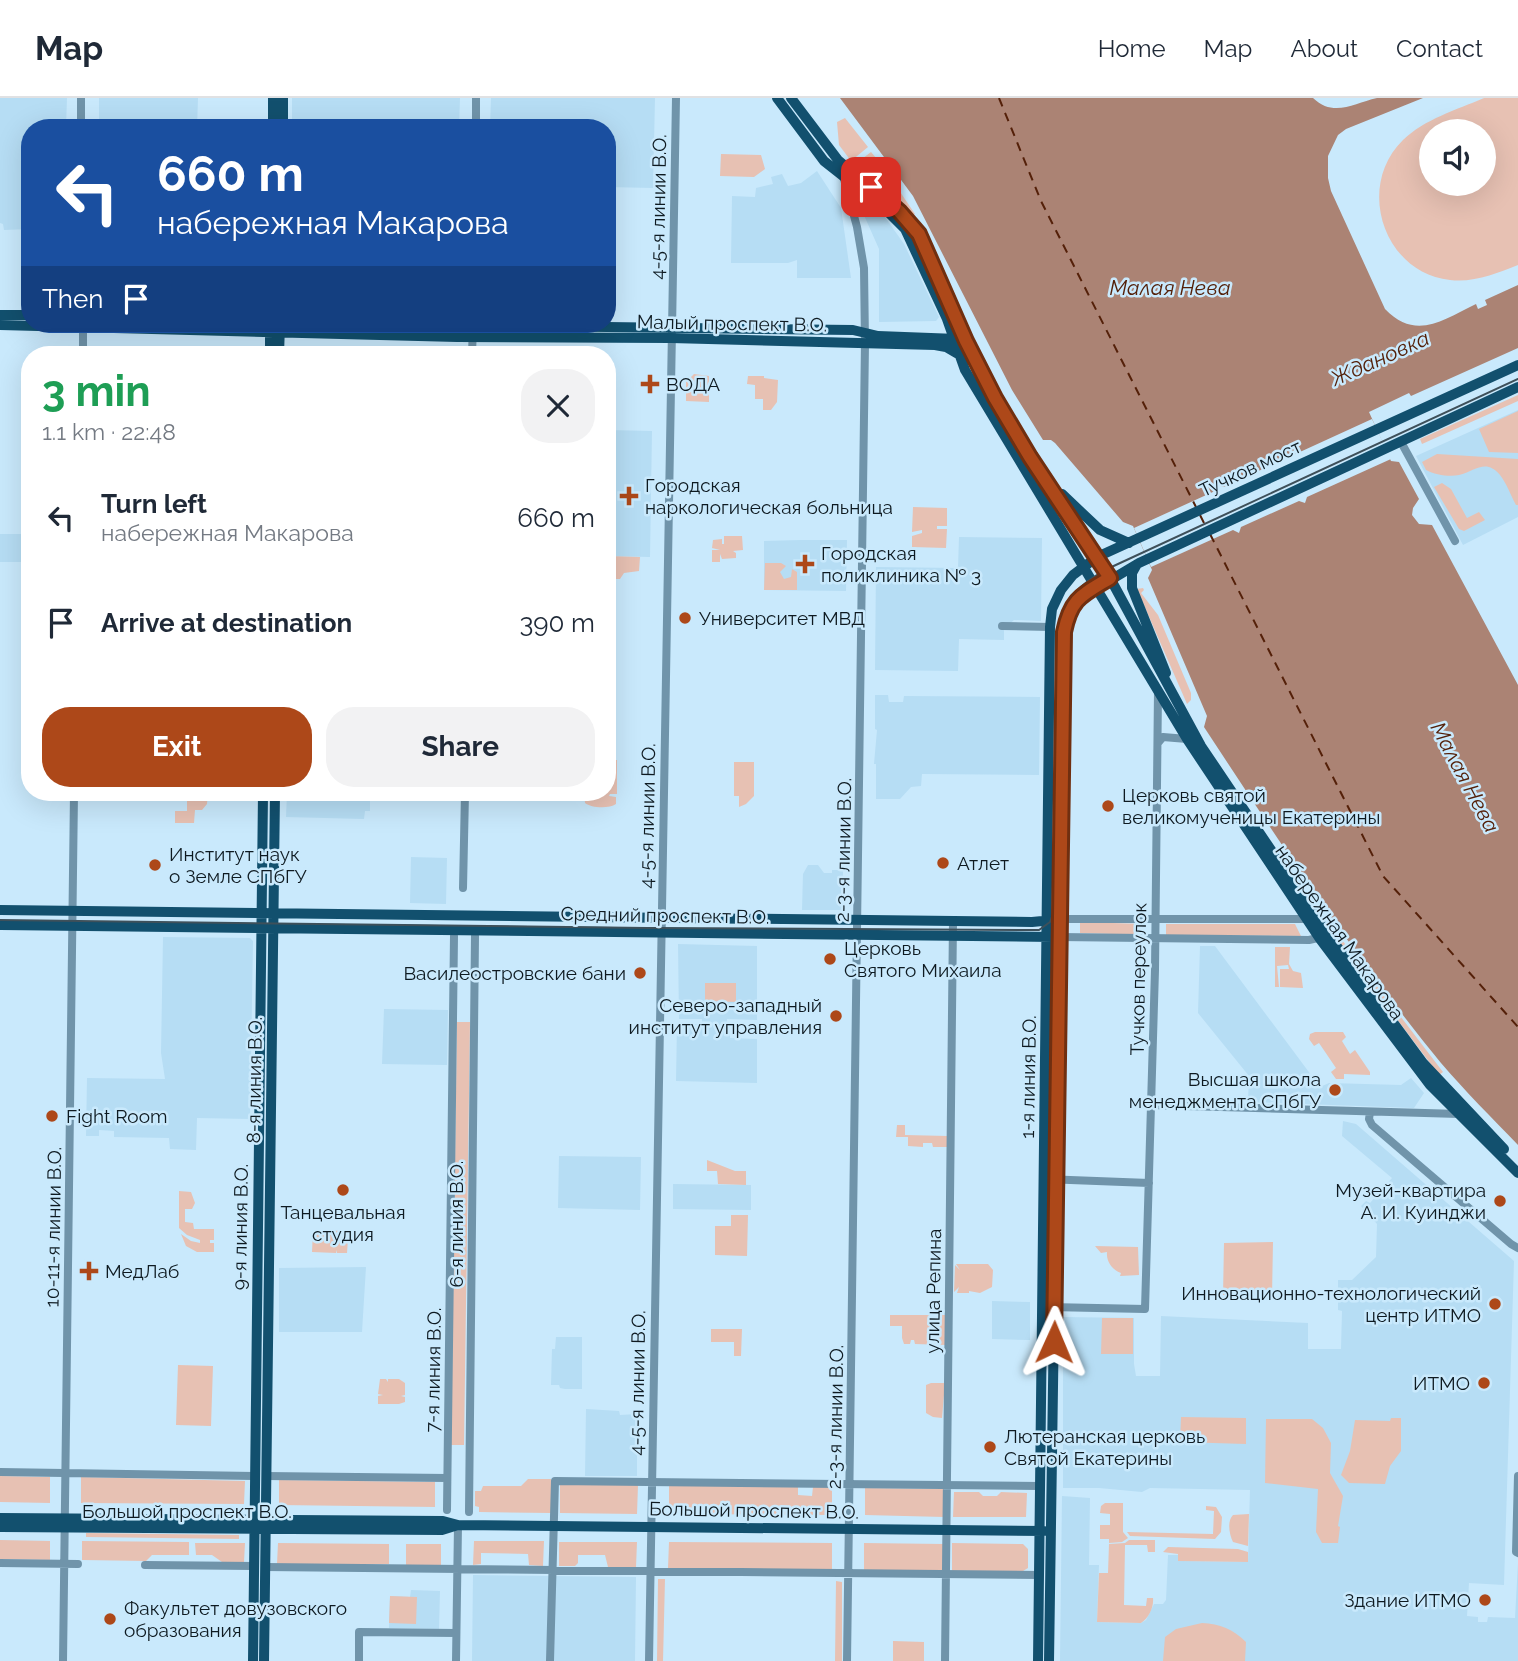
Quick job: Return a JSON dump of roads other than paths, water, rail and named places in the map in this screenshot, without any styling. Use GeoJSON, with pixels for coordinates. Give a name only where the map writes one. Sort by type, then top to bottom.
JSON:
{"type":"FeatureCollection","features":[{"type":"Feature","properties":{"kind":"main road"},"geometry":{"type":"LineString","coordinates":[[273,98],[273,119]]}},
{"type":"Feature","properties":{"kind":"main road"},"geometry":{"type":"LineString","coordinates":[[283,98],[283,119]]}},
{"type":"Feature","properties":{"kind":"main road","name":"набережная Макарова"},"geometry":{"type":"LineString","coordinates":[[777,98],[824,161],[899,211],[919,234],[966,341],[995,398],[1110,578],[1187,739],[1324,936],[1423,1063],[1459,1114],[1518,1173]]}},
{"type":"Feature","properties":{"kind":"main road","name":"набережная Макарова"},"geometry":{"type":"LineString","coordinates":[[791,98],[847,175],[905,229],[958,354],[985,404],[1104,605],[1164,690],[1312,919]]}},
{"type":"Feature","properties":{"kind":"main road"},"geometry":{"type":"LineString","coordinates":[[0,315],[21,315]]}},
{"type":"Feature","properties":{"kind":"main road","name":"Малый проспект В.О."},"geometry":{"type":"LineString","coordinates":[[0,325],[21,325]]}},
{"type":"Feature","properties":{"kind":"main road","name":"Малый проспект В.О."},"geometry":{"type":"LineString","coordinates":[[616,330],[865,338],[935,345],[946,347],[958,354]]}},
{"type":"Feature","properties":{"kind":"main road","name":"Малый проспект В.О."},"geometry":{"type":"LineString","coordinates":[[385,333],[473,337],[671,333]]}},
{"type":"Feature","properties":{"kind":"main road","name":"Малый проспект В.О."},"geometry":{"type":"LineString","coordinates":[[865,338],[953,337],[966,341]]}},
{"type":"Feature","properties":{"kind":"main road","name":"Тучков мост"},"geometry":{"type":"LineString","coordinates":[[1134,541],[1518,365]]}},
{"type":"Feature","properties":{"kind":"main road","name":"Тучков мост"},"geometry":{"type":"LineString","coordinates":[[1077,600],[1143,560],[1518,387]]}},
{"type":"Feature","properties":{"kind":"main road"},"geometry":{"type":"LineString","coordinates":[[1047,480],[1100,530],[1134,541]]}},
{"type":"Feature","properties":{"kind":"main road","name":"1-я линия В.О."},"geometry":{"type":"LineString","coordinates":[[1038,1661],[1039,1575],[1045,1531],[1040,1486],[1048,1307],[1046,921],[1050,627],[1056,599],[1066,583],[1097,557],[1134,541]]}},
{"type":"Feature","properties":{"kind":"main road"},"geometry":{"type":"LineString","coordinates":[[1143,560],[1132,573],[1132,588],[1164,664],[1164,690]]}},
{"type":"Feature","properties":{"kind":"main road"},"geometry":{"type":"LineString","coordinates":[[1049,1179],[1060,919],[1064,632],[1069,611],[1077,600],[1089,598],[1104,605]]}},
{"type":"Feature","properties":{"kind":"main road"},"geometry":{"type":"LineString","coordinates":[[263,801],[267,913]]}},
{"type":"Feature","properties":{"kind":"main road","name":"8-я линия В.О."},"geometry":{"type":"LineString","coordinates":[[260,1524],[266,1476],[267,913],[274,801]]}},
{"type":"Feature","properties":{"kind":"main road","name":"Средний проспект В.О."},"geometry":{"type":"LineString","coordinates":[[0,909],[953,921],[1060,919]]}},
{"type":"Feature","properties":{"kind":"main road","name":"Средний проспект В.О."},"geometry":{"type":"LineString","coordinates":[[0,925],[1059,937]]}},
{"type":"Feature","properties":{"kind":"main road","name":"9-я линия В.О."},"geometry":{"type":"LineString","coordinates":[[253,1661],[260,1567],[260,1524],[254,1476],[267,929]]}},
{"type":"Feature","properties":{"kind":"main road","name":"набережная Макарова"},"geometry":{"type":"LineString","coordinates":[[1447,1096],[1518,1164]]}},
{"type":"Feature","properties":{"kind":"main road"},"geometry":{"type":"LineString","coordinates":[[1048,1307],[1045,1531],[1049,1661]]}},
{"type":"Feature","properties":{"kind":"main road","name":"Большой проспект В.О."},"geometry":{"type":"LineString","coordinates":[[0,1518],[65,1523]]}},
{"type":"Feature","properties":{"kind":"main road","name":"Большой проспект В.О."},"geometry":{"type":"LineString","coordinates":[[0,1527],[65,1523],[260,1524],[442,1530],[458,1525],[1045,1531]]}},
{"type":"Feature","properties":{"kind":"main road"},"geometry":{"type":"LineString","coordinates":[[260,1567],[264,1661]]}},
{"type":"Feature","properties":{"kind":"street"},"geometry":{"type":"LineString","coordinates":[[81,98],[81,119]]}},
{"type":"Feature","properties":{"kind":"street"},"geometry":{"type":"LineString","coordinates":[[475,119],[476,98]]}},
{"type":"Feature","properties":{"kind":"street","name":"4-5-я линии В.О."},"geometry":{"type":"LineString","coordinates":[[649,1661],[676,98]]}},
{"type":"Feature","properties":{"kind":"street","name":"2-3-я линии В.О."},"geometry":{"type":"LineString","coordinates":[[847,175],[864,268],[865,338],[847,1661]]}},
{"type":"Feature","properties":{"kind":"street"},"geometry":{"type":"LineString","coordinates":[[472,346],[473,333]]}},
{"type":"Feature","properties":{"kind":"street"},"geometry":{"type":"LineString","coordinates":[[1401,442],[1455,541]]}},
{"type":"Feature","properties":{"kind":"street"},"geometry":{"type":"LineString","coordinates":[[1002,626],[1050,627]]}},
{"type":"Feature","properties":{"kind":"street","name":"Тучков переулок"},"geometry":{"type":"LineString","coordinates":[[1048,1307],[1145,1310],[1158,743],[1164,690]]}},
{"type":"Feature","properties":{"kind":"street"},"geometry":{"type":"LineString","coordinates":[[1158,743],[1163,737],[1187,739]]}},
{"type":"Feature","properties":{"kind":"street","name":"10-11-я линии В.О."},"geometry":{"type":"LineString","coordinates":[[63,1661],[74,801]]}},
{"type":"Feature","properties":{"kind":"street"},"geometry":{"type":"LineString","coordinates":[[463,888],[465,801]]}},
{"type":"Feature","properties":{"kind":"street","name":"Средний проспект В.О."},"geometry":{"type":"LineString","coordinates":[[1060,919],[1312,919]]}},
{"type":"Feature","properties":{"kind":"street","name":"улица Репина"},"geometry":{"type":"LineString","coordinates":[[945,1661],[953,921]]}},
{"type":"Feature","properties":{"kind":"street","name":"7-я линия В.О."},"geometry":{"type":"LineString","coordinates":[[447,1510],[454,936]]}},
{"type":"Feature","properties":{"kind":"street","name":"6-я линия В.О."},"geometry":{"type":"LineString","coordinates":[[469,1512],[475,936]]}},
{"type":"Feature","properties":{"kind":"street","name":"Средний проспект В.О."},"geometry":{"type":"LineString","coordinates":[[1059,937],[1324,936]]}},
{"type":"Feature","properties":{"kind":"street"},"geometry":{"type":"LineString","coordinates":[[1432,1115],[1447,1096]]}},
{"type":"Feature","properties":{"kind":"street"},"geometry":{"type":"LineString","coordinates":[[1151,1105],[1459,1114]]}},
{"type":"Feature","properties":{"kind":"street"},"geometry":{"type":"LineString","coordinates":[[1370,1112],[1372,1125],[1518,1248]]}},
{"type":"Feature","properties":{"kind":"street"},"geometry":{"type":"LineString","coordinates":[[1049,1179],[1149,1183]]}},
{"type":"Feature","properties":{"kind":"street"},"geometry":{"type":"LineString","coordinates":[[0,1472],[254,1476]]}},
{"type":"Feature","properties":{"kind":"street"},"geometry":{"type":"LineString","coordinates":[[266,1476],[447,1478]]}},
{"type":"Feature","properties":{"kind":"street"},"geometry":{"type":"LineString","coordinates":[[1517,1553],[1518,1476]]}},
{"type":"Feature","properties":{"kind":"street"},"geometry":{"type":"LineString","coordinates":[[550,1661],[555,1481],[1040,1486]]}},
{"type":"Feature","properties":{"kind":"street"},"geometry":{"type":"LineString","coordinates":[[456,1661],[458,1525]]}},
{"type":"Feature","properties":{"kind":"street"},"geometry":{"type":"LineString","coordinates":[[0,1563],[78,1564]]}},
{"type":"Feature","properties":{"kind":"street"},"geometry":{"type":"LineString","coordinates":[[145,1565],[1039,1575]]}},
{"type":"Feature","properties":{"kind":"street"},"geometry":{"type":"LineString","coordinates":[[359,1661],[359,1632],[456,1633]]}},
{"type":"Feature","properties":{"kind":"water","name":"Малая Нева"},"geometry":{"type":"Polygon","coordinates":[[[840,98],[1313,98],[1321,104],[1336,108],[1377,98],[1423,98],[1346,129],[1338,135],[1328,156],[1328,178],[1331,191],[1385,309],[1396,319],[1419,326],[1441,321],[1476,304],[1478,309],[1487,305],[1485,300],[1518,285],[1518,348],[1369,412],[1391,461],[1399,462],[1419,499],[1412,515],[1419,524],[1432,525],[1518,685],[1518,1145],[1441,1063],[1378,982],[1260,813],[1204,727],[1207,716],[1148,578],[1152,570],[1133,526],[1123,522],[1055,443],[1043,440],[1012,390],[913,196],[840,98]]]}},
{"type":"Feature","properties":{"kind":"tram line"},"geometry":{"type":"LineString","coordinates":[[0,920],[1039,930],[1050,922],[1055,909],[1059,627],[1064,608],[1074,593],[1105,570],[1518,379]]}},
{"type":"Feature","properties":{"kind":"place","name":"ВОДА"},"geometry":{"type":"Point","coordinates":[650,384]}},
{"type":"Feature","properties":{"kind":"place","name":"Городская наркологическая больница"},"geometry":{"type":"Point","coordinates":[629,496]}},
{"type":"Feature","properties":{"kind":"place","name":"Городская поликлиника № 3"},"geometry":{"type":"Point","coordinates":[805,564]}},
{"type":"Feature","properties":{"kind":"place","name":"Университет МВД"},"geometry":{"type":"Point","coordinates":[685,618]}},
{"type":"Feature","properties":{"kind":"place","name":"Церковь святой великомученицы Екатерины"},"geometry":{"type":"Point","coordinates":[1108,806]}},
{"type":"Feature","properties":{"kind":"place","name":"Атлет"},"geometry":{"type":"Point","coordinates":[943,863]}},
{"type":"Feature","properties":{"kind":"place","name":"Институт наук о Земле СПбГУ"},"geometry":{"type":"Point","coordinates":[155,865]}},
{"type":"Feature","properties":{"kind":"place","name":"Церковь Святого Михаила"},"geometry":{"type":"Point","coordinates":[830,959]}},
{"type":"Feature","properties":{"kind":"place","name":"Василеостровские бани"},"geometry":{"type":"Point","coordinates":[640,973]}},
{"type":"Feature","properties":{"kind":"place","name":"Северо-западный институт управления"},"geometry":{"type":"Point","coordinates":[836,1016]}},
{"type":"Feature","properties":{"kind":"place","name":"Высшая школа менеджмента СПбГУ"},"geometry":{"type":"Point","coordinates":[1335,1090]}},
{"type":"Feature","properties":{"kind":"place","name":"Fight Room"},"geometry":{"type":"Point","coordinates":[52,1116]}},
{"type":"Feature","properties":{"kind":"place","name":"Танцевальная студия"},"geometry":{"type":"Point","coordinates":[343,1190]}},
{"type":"Feature","properties":{"kind":"place","name":"Музей-квартира А. И. Куинджи"},"geometry":{"type":"Point","coordinates":[1500,1201]}},
{"type":"Feature","properties":{"kind":"place","name":"МедЛаб"},"geometry":{"type":"Point","coordinates":[89,1271]}},
{"type":"Feature","properties":{"kind":"place","name":"Инновационно-технологический центр ИТМО"},"geometry":{"type":"Point","coordinates":[1495,1304]}},
{"type":"Feature","properties":{"kind":"place","name":"ИТМО"},"geometry":{"type":"Point","coordinates":[1484,1383]}},
{"type":"Feature","properties":{"kind":"place","name":"Лютеранская церковь Святой Екатерины"},"geometry":{"type":"Point","coordinates":[990,1447]}},
{"type":"Feature","properties":{"kind":"place","name":"Здание ИТМО"},"geometry":{"type":"Point","coordinates":[1485,1600]}},
{"type":"Feature","properties":{"kind":"place","name":"Факультет довузовского образования"},"geometry":{"type":"Point","coordinates":[110,1619]}},
{"type":"Feature","properties":{"kind":"water label","name":"Ждановка"},"geometry":{"type":"Point","coordinates":[1380,358]}}]}
